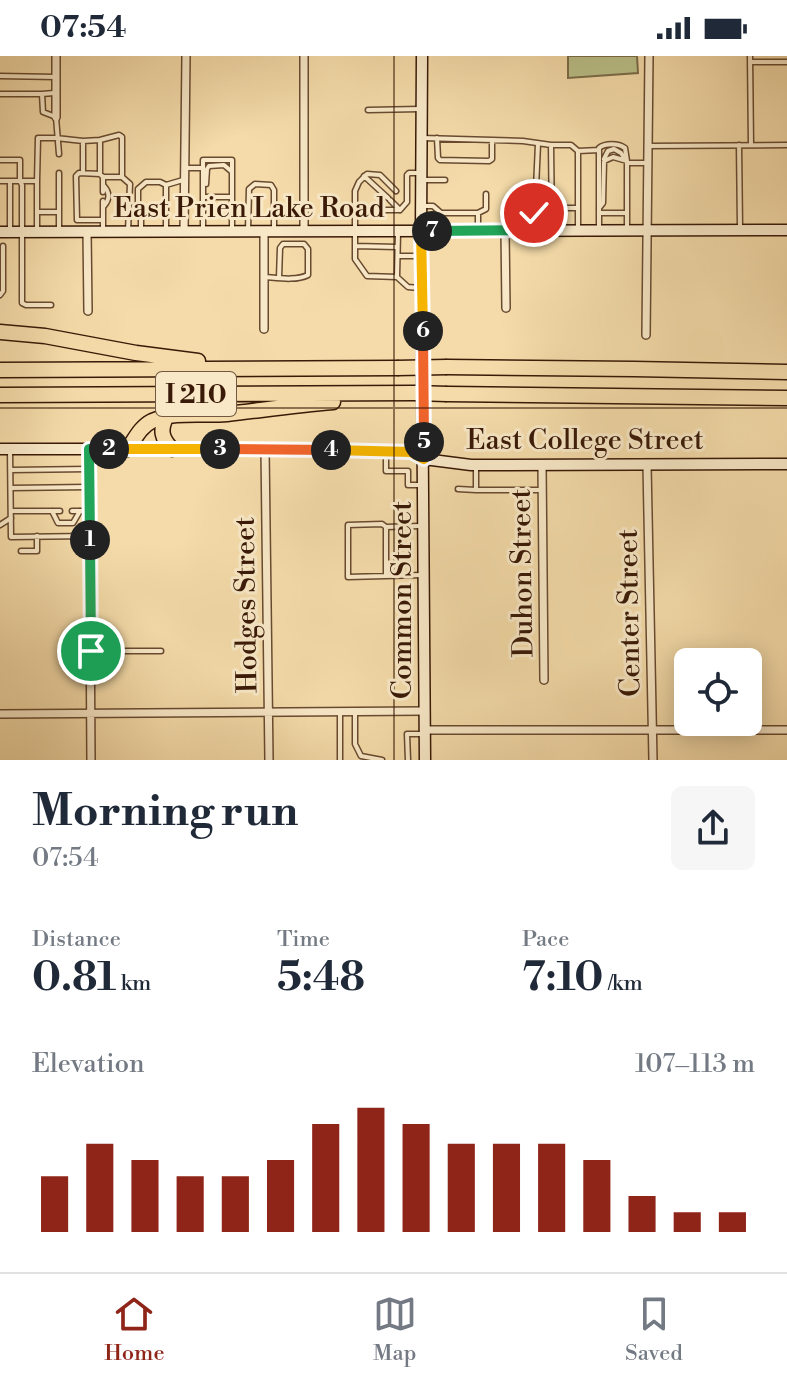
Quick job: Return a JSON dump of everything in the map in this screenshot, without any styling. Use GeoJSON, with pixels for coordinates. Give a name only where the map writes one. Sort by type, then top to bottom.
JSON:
{"type":"FeatureCollection","features":[{"type":"Feature","properties":{"kind":"highway"},"geometry":{"type":"LineString","coordinates":[[0,332],[45,336],[173,359],[282,369]]}},
{"type":"Feature","properties":{"kind":"highway","name":"I 210"},"geometry":{"type":"LineString","coordinates":[[0,370],[447,367],[787,372]]}},
{"type":"Feature","properties":{"kind":"highway"},"geometry":{"type":"LineString","coordinates":[[128,449],[145,426],[167,416],[222,414],[370,399],[395,393]]}},
{"type":"Feature","properties":{"kind":"highway","name":"I 210"},"geometry":{"type":"LineString","coordinates":[[0,395],[395,393],[787,398]]}},
{"type":"Feature","properties":{"kind":"highway"},"geometry":{"type":"LineString","coordinates":[[167,416],[162,425],[162,434],[172,449]]}},
{"type":"Feature","properties":{"kind":"street"},"geometry":{"type":"LineString","coordinates":[[56,56],[56,117]]}},
{"type":"Feature","properties":{"kind":"street"},"geometry":{"type":"LineString","coordinates":[[184,231],[186,56]]}},
{"type":"Feature","properties":{"kind":"street"},"geometry":{"type":"LineString","coordinates":[[304,56],[304,232]]}},
{"type":"Feature","properties":{"kind":"street","name":"Common Street"},"geometry":{"type":"LineString","coordinates":[[422,56],[425,760]]}},
{"type":"Feature","properties":{"kind":"street"},"geometry":{"type":"LineString","coordinates":[[646,335],[649,56]]}},
{"type":"Feature","properties":{"kind":"street","name":"East Prien Lake Road"},"geometry":{"type":"LineString","coordinates":[[11,232],[103,226],[128,231],[269,231],[289,237],[304,232],[356,231],[787,230]]}},
{"type":"Feature","properties":{"kind":"street"},"geometry":{"type":"LineString","coordinates":[[81,227],[88,311]]}},
{"type":"Feature","properties":{"kind":"street"},"geometry":{"type":"LineString","coordinates":[[505,230],[506,308]]}},
{"type":"Feature","properties":{"kind":"street"},"geometry":{"type":"LineString","coordinates":[[264,329],[264,277],[269,231]]}},
{"type":"Feature","properties":{"kind":"street","name":"East College Street"},"geometry":{"type":"LineString","coordinates":[[5,449],[386,451],[411,452],[424,459],[477,465],[787,464]]}},
{"type":"Feature","properties":{"kind":"street"},"geometry":{"type":"LineString","coordinates":[[89,449],[91,760]]}},
{"type":"Feature","properties":{"kind":"street","name":"Hodges Street"},"geometry":{"type":"LineString","coordinates":[[265,449],[269,760]]}},
{"type":"Feature","properties":{"kind":"street","name":"Duhon Street"},"geometry":{"type":"LineString","coordinates":[[542,465],[544,680]]}},
{"type":"Feature","properties":{"kind":"street","name":"Center Street"},"geometry":{"type":"LineString","coordinates":[[647,465],[653,760]]}},
{"type":"Feature","properties":{"kind":"street"},"geometry":{"type":"LineString","coordinates":[[0,714],[425,711]]}},
{"type":"Feature","properties":{"kind":"street"},"geometry":{"type":"LineString","coordinates":[[425,732],[787,730]]}},
{"type":"Feature","properties":{"kind":"lane"},"geometry":{"type":"LineString","coordinates":[[751,145],[750,59],[787,62]]}},
{"type":"Feature","properties":{"kind":"lane"},"geometry":{"type":"LineString","coordinates":[[0,76],[56,77]]}},
{"type":"Feature","properties":{"kind":"lane"},"geometry":{"type":"LineString","coordinates":[[0,94],[56,93]]}},
{"type":"Feature","properties":{"kind":"lane"},"geometry":{"type":"LineString","coordinates":[[42,94],[43,112],[56,117],[59,154]]}},
{"type":"Feature","properties":{"kind":"lane"},"geometry":{"type":"LineString","coordinates":[[368,110],[422,109]]}},
{"type":"Feature","properties":{"kind":"lane"},"geometry":{"type":"LineString","coordinates":[[37,231],[38,138],[83,141],[119,135],[122,137],[122,177]]}},
{"type":"Feature","properties":{"kind":"lane"},"geometry":{"type":"LineString","coordinates":[[422,138],[523,141],[571,145],[578,151],[599,150]]}},
{"type":"Feature","properties":{"kind":"lane"},"geometry":{"type":"LineString","coordinates":[[437,138],[440,160],[489,161],[492,159],[492,140]]}},
{"type":"Feature","properties":{"kind":"lane"},"geometry":{"type":"LineString","coordinates":[[100,140],[103,192]]}},
{"type":"Feature","properties":{"kind":"lane"},"geometry":{"type":"LineString","coordinates":[[83,141],[83,173]]}},
{"type":"Feature","properties":{"kind":"lane"},"geometry":{"type":"LineString","coordinates":[[528,217],[534,213],[536,206],[538,144]]}},
{"type":"Feature","properties":{"kind":"lane"},"geometry":{"type":"LineString","coordinates":[[551,145],[552,230]]}},
{"type":"Feature","properties":{"kind":"lane"},"geometry":{"type":"LineString","coordinates":[[599,230],[599,150],[603,145],[625,148],[627,230]]}},
{"type":"Feature","properties":{"kind":"lane"},"geometry":{"type":"LineString","coordinates":[[739,145],[740,230]]}},
{"type":"Feature","properties":{"kind":"lane"},"geometry":{"type":"LineString","coordinates":[[648,146],[787,145]]}},
{"type":"Feature","properties":{"kind":"lane"},"geometry":{"type":"LineString","coordinates":[[578,151],[578,230]]}},
{"type":"Feature","properties":{"kind":"lane"},"geometry":{"type":"LineString","coordinates":[[599,210],[603,203],[604,161],[613,157],[627,162],[648,163]]}},
{"type":"Feature","properties":{"kind":"lane"},"geometry":{"type":"LineString","coordinates":[[0,160],[20,160],[22,185],[11,232]]}},
{"type":"Feature","properties":{"kind":"lane"},"geometry":{"type":"LineString","coordinates":[[203,231],[203,160],[232,160],[232,231]]}},
{"type":"Feature","properties":{"kind":"lane"},"geometry":{"type":"LineString","coordinates":[[203,196],[207,169],[213,164],[224,165],[232,173]]}},
{"type":"Feature","properties":{"kind":"lane"},"geometry":{"type":"LineString","coordinates":[[185,168],[203,168]]}},
{"type":"Feature","properties":{"kind":"lane"},"geometry":{"type":"LineString","coordinates":[[59,173],[59,231]]}},
{"type":"Feature","properties":{"kind":"lane"},"geometry":{"type":"LineString","coordinates":[[81,227],[76,176],[83,173],[122,177],[130,184],[128,231]]}},
{"type":"Feature","properties":{"kind":"lane"},"geometry":{"type":"LineString","coordinates":[[355,210],[400,210],[407,202],[409,173],[445,180]]}},
{"type":"Feature","properties":{"kind":"lane"},"geometry":{"type":"LineString","coordinates":[[407,202],[380,175],[364,176],[355,191],[355,259],[367,276],[397,277],[408,287],[422,288]]}},
{"type":"Feature","properties":{"kind":"lane"},"geometry":{"type":"LineString","coordinates":[[364,176],[400,210]]}},
{"type":"Feature","properties":{"kind":"lane"},"geometry":{"type":"LineString","coordinates":[[141,231],[138,189],[146,182],[166,185],[185,180]]}},
{"type":"Feature","properties":{"kind":"lane"},"geometry":{"type":"LineString","coordinates":[[0,181],[37,181]]}},
{"type":"Feature","properties":{"kind":"lane"},"geometry":{"type":"LineString","coordinates":[[10,181],[11,232],[22,303],[51,305]]}},
{"type":"Feature","properties":{"kind":"lane"},"geometry":{"type":"LineString","coordinates":[[103,184],[108,191],[108,201],[103,208]]}},
{"type":"Feature","properties":{"kind":"lane"},"geometry":{"type":"LineString","coordinates":[[248,231],[249,189],[255,184],[264,184],[271,185],[274,190],[269,231]]}},
{"type":"Feature","properties":{"kind":"lane"},"geometry":{"type":"LineString","coordinates":[[166,185],[166,231]]}},
{"type":"Feature","properties":{"kind":"lane"},"geometry":{"type":"LineString","coordinates":[[529,195],[536,188]]}},
{"type":"Feature","properties":{"kind":"lane"},"geometry":{"type":"LineString","coordinates":[[422,206],[433,206],[441,213],[478,213],[486,209],[486,194]]}},
{"type":"Feature","properties":{"kind":"lane"},"geometry":{"type":"LineString","coordinates":[[203,196],[232,197]]}},
{"type":"Feature","properties":{"kind":"lane"},"geometry":{"type":"LineString","coordinates":[[103,201],[103,226]]}},
{"type":"Feature","properties":{"kind":"lane"},"geometry":{"type":"LineString","coordinates":[[536,206],[552,206]]}},
{"type":"Feature","properties":{"kind":"lane"},"geometry":{"type":"LineString","coordinates":[[529,208],[529,230]]}},
{"type":"Feature","properties":{"kind":"lane"},"geometry":{"type":"LineString","coordinates":[[559,208],[578,208]]}},
{"type":"Feature","properties":{"kind":"lane"},"geometry":{"type":"LineString","coordinates":[[599,210],[627,213]]}},
{"type":"Feature","properties":{"kind":"lane"},"geometry":{"type":"LineString","coordinates":[[37,212],[59,212]]}},
{"type":"Feature","properties":{"kind":"lane"},"geometry":{"type":"LineString","coordinates":[[478,213],[478,231]]}},
{"type":"Feature","properties":{"kind":"lane"},"geometry":{"type":"LineString","coordinates":[[397,231],[397,277]]}},
{"type":"Feature","properties":{"kind":"lane"},"geometry":{"type":"LineString","coordinates":[[264,277],[279,278],[303,278],[308,275],[308,249],[289,237],[280,248],[279,278]]}},
{"type":"Feature","properties":{"kind":"lane"},"geometry":{"type":"LineString","coordinates":[[0,246],[3,246],[3,291],[0,295]]}},
{"type":"Feature","properties":{"kind":"lane"},"geometry":{"type":"LineString","coordinates":[[355,246],[398,247]]}},
{"type":"Feature","properties":{"kind":"lane"},"geometry":{"type":"LineString","coordinates":[[398,256],[422,256]]}},
{"type":"Feature","properties":{"kind":"lane"},"geometry":{"type":"LineString","coordinates":[[5,449],[11,470],[11,537],[90,536]]}},
{"type":"Feature","properties":{"kind":"lane"},"geometry":{"type":"LineString","coordinates":[[386,451],[386,471],[408,471],[408,485],[424,485]]}},
{"type":"Feature","properties":{"kind":"lane"},"geometry":{"type":"LineString","coordinates":[[476,490],[477,465]]}},
{"type":"Feature","properties":{"kind":"lane"},"geometry":{"type":"LineString","coordinates":[[11,470],[89,469]]}},
{"type":"Feature","properties":{"kind":"lane"},"geometry":{"type":"LineString","coordinates":[[11,488],[90,487]]}},
{"type":"Feature","properties":{"kind":"lane"},"geometry":{"type":"LineString","coordinates":[[458,489],[542,490]]}},
{"type":"Feature","properties":{"kind":"lane"},"geometry":{"type":"LineString","coordinates":[[11,511],[60,511]]}},
{"type":"Feature","properties":{"kind":"lane"},"geometry":{"type":"LineString","coordinates":[[52,511],[58,523],[73,523],[80,511]]}},
{"type":"Feature","properties":{"kind":"lane"},"geometry":{"type":"LineString","coordinates":[[72,511],[90,511]]}},
{"type":"Feature","properties":{"kind":"lane"},"geometry":{"type":"LineString","coordinates":[[0,525],[11,518]]}},
{"type":"Feature","properties":{"kind":"lane"},"geometry":{"type":"LineString","coordinates":[[424,526],[348,525],[348,577],[425,575]]}},
{"type":"Feature","properties":{"kind":"lane"},"geometry":{"type":"LineString","coordinates":[[386,527],[386,574]]}},
{"type":"Feature","properties":{"kind":"lane"},"geometry":{"type":"LineString","coordinates":[[21,551],[37,551],[37,536]]}},
{"type":"Feature","properties":{"kind":"lane"},"geometry":{"type":"LineString","coordinates":[[91,651],[161,651]]}},
{"type":"Feature","properties":{"kind":"lane"},"geometry":{"type":"LineString","coordinates":[[355,711],[355,744],[361,756],[382,760]]}},
{"type":"Feature","properties":{"kind":"lane"},"geometry":{"type":"LineString","coordinates":[[340,712],[340,760]]}},
{"type":"Feature","properties":{"kind":"lane"},"geometry":{"type":"LineString","coordinates":[[408,760],[407,734],[425,732]]}},
{"type":"Feature","properties":{"kind":"green space"},"geometry":{"type":"Polygon","coordinates":[[[568,56],[637,56],[638,73],[568,78],[568,56]]]}},
{"type":"Feature","properties":{"kind":"route"},"geometry":{"type":"LineString","coordinates":[[91,651],[89,449],[411,452],[424,459],[421,231],[529,230],[528,217],[534,213]]}}]}
